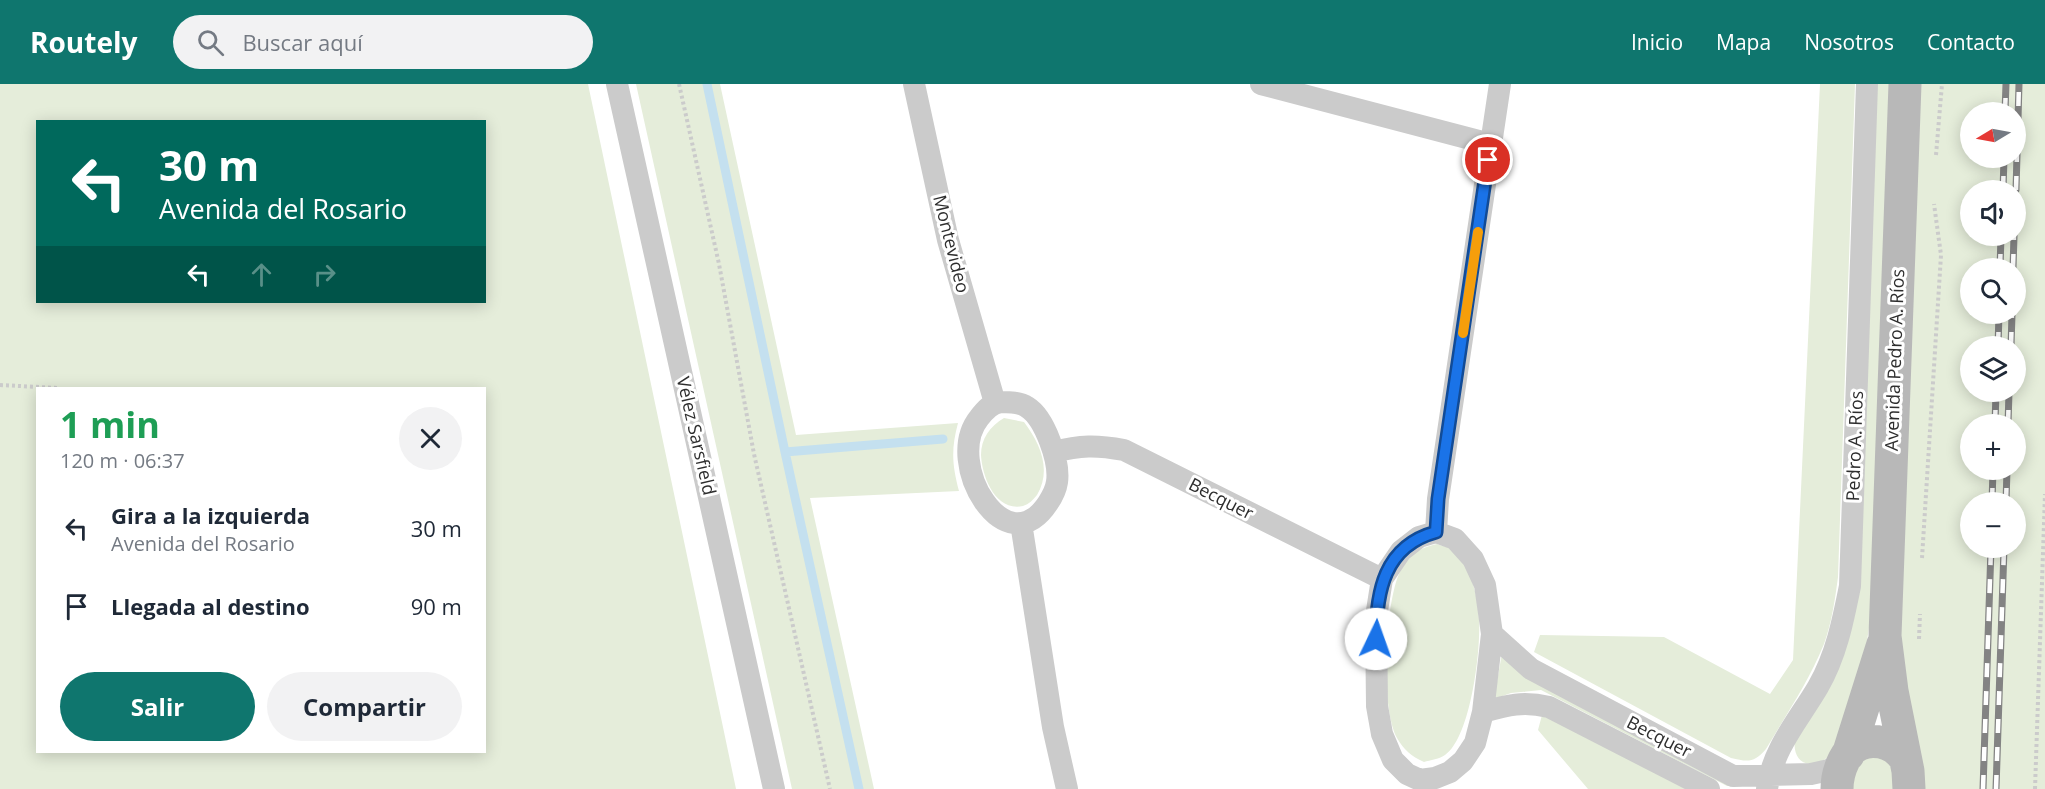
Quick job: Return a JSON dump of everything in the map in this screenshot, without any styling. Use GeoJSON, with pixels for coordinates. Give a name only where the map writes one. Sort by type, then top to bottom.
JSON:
{"type":"FeatureCollection","features":[{"type":"Feature","properties":{"kind":"main road","name":"Avenida Pedro A. Ríos"},"geometry":{"type":"LineString","coordinates":[[1905,84],[1885,636],[1909,789]]}},
{"type":"Feature","properties":{"kind":"main road","name":"Avenida Pedro A. Ríos"},"geometry":{"type":"LineString","coordinates":[[1843,768],[1885,636]]}},
{"type":"Feature","properties":{"kind":"main road"},"geometry":{"type":"LineString","coordinates":[[1843,768],[1855,747],[1869,742],[1889,743],[1904,757]]}},
{"type":"Feature","properties":{"kind":"street","name":"Vélez Sarsfield"},"geometry":{"type":"LineString","coordinates":[[617,84],[774,789]]}},
{"type":"Feature","properties":{"kind":"street","name":"Montevideo"},"geometry":{"type":"LineString","coordinates":[[914,84],[948,240],[995,403]]}},
{"type":"Feature","properties":{"kind":"street"},"geometry":{"type":"LineString","coordinates":[[1261,84],[1490,144]]}},
{"type":"Feature","properties":{"kind":"street"},"geometry":{"type":"LineString","coordinates":[[1436,532],[1438,499],[1500,84]]}},
{"type":"Feature","properties":{"kind":"street","name":"Pedro A. Ríos"},"geometry":{"type":"LineString","coordinates":[[1768,782],[1774,759],[1785,736],[1819,686],[1838,641],[1850,586],[1867,84]]}},
{"type":"Feature","properties":{"kind":"street"},"geometry":{"type":"LineString","coordinates":[[995,403],[1016,403],[1028,407],[1045,430],[1054,452],[1057,482],[1040,516],[1028,523],[1012,523],[997,515],[986,505],[976,489],[969,465],[969,444],[975,423],[986,409],[995,403]]}},
{"type":"Feature","properties":{"kind":"street","name":"Becquer"},"geometry":{"type":"LineString","coordinates":[[1054,452],[1078,446],[1101,446],[1124,450],[1382,579]]}},
{"type":"Feature","properties":{"kind":"street"},"geometry":{"type":"LineString","coordinates":[[1021,523],[1053,727],[1067,789]]}},
{"type":"Feature","properties":{"kind":"street"},"geometry":{"type":"LineString","coordinates":[[1436,532],[1455,539],[1473,560],[1485,585],[1492,634],[1483,712],[1475,743],[1463,761],[1450,772],[1420,784],[1394,760],[1382,734],[1377,706],[1376,617],[1382,579],[1401,551],[1419,537],[1436,532]]}},
{"type":"Feature","properties":{"kind":"street","name":"Becquer"},"geometry":{"type":"LineString","coordinates":[[1492,634],[1530,669],[1733,776],[1768,782],[1843,768]]}},
{"type":"Feature","properties":{"kind":"street","name":"Becquer"},"geometry":{"type":"LineString","coordinates":[[1483,712],[1530,702],[1549,707],[1709,789]]}},
{"type":"Feature","properties":{"kind":"path"},"geometry":{"type":"LineString","coordinates":[[679,84],[719,264],[754,454],[830,789]]}},
{"type":"Feature","properties":{"kind":"path"},"geometry":{"type":"LineString","coordinates":[[1936,165],[1941,84]]}},
{"type":"Feature","properties":{"kind":"path"},"geometry":{"type":"LineString","coordinates":[[1922,566],[1941,255],[1933,199]]}},
{"type":"Feature","properties":{"kind":"path"},"geometry":{"type":"LineString","coordinates":[[0,385],[39,387]]}},
{"type":"Feature","properties":{"kind":"path"},"geometry":{"type":"LineString","coordinates":[[2035,789],[2045,494]]}},
{"type":"Feature","properties":{"kind":"path"},"geometry":{"type":"LineString","coordinates":[[1919,645],[1920,611]]}},
{"type":"Feature","properties":{"kind":"green space"},"geometry":{"type":"Polygon","coordinates":[[[0,84],[588,84],[736,789],[0,789],[0,84]]]}},
{"type":"Feature","properties":{"kind":"green space"},"geometry":{"type":"Polygon","coordinates":[[[636,84],[720,84],[796,435],[958,423],[953,457],[959,491],[810,498],[874,789],[792,789],[636,84]]]}},
{"type":"Feature","properties":{"kind":"green space"},"geometry":{"type":"Polygon","coordinates":[[[1820,84],[1855,84],[1838,577],[1824,644],[1797,698],[1766,749],[1754,759],[1742,760],[1731,758],[1534,652],[1540,635],[1664,637],[1770,694],[1793,660],[1820,84]]]}},
{"type":"Feature","properties":{"kind":"green space"},"geometry":{"type":"Polygon","coordinates":[[[1876,84],[1892,84],[1872,608],[1865,654],[1834,751],[1822,761],[1810,764],[1801,761],[1798,757],[1795,740],[1841,658],[1876,84]]]}},
{"type":"Feature","properties":{"kind":"green space"},"geometry":{"type":"Polygon","coordinates":[[[1905,84],[2045,84],[2045,789],[1909,789],[1885,636],[1905,84]]]}},
{"type":"Feature","properties":{"kind":"green space"},"geometry":{"type":"Polygon","coordinates":[[[1004,418],[1024,422],[1035,439],[1044,466],[1044,476],[1037,495],[1023,506],[1005,504],[992,491],[984,473],[981,449],[985,438],[994,425],[1004,418]]]}},
{"type":"Feature","properties":{"kind":"green space"},"geometry":{"type":"Polygon","coordinates":[[[1437,544],[1453,550],[1469,573],[1478,610],[1478,650],[1468,712],[1462,730],[1454,745],[1445,755],[1424,762],[1412,755],[1397,738],[1388,704],[1386,656],[1390,609],[1399,574],[1414,554],[1437,544]]]}},
{"type":"Feature","properties":{"kind":"green space"},"geometry":{"type":"Polygon","coordinates":[[[1502,653],[1730,786],[1541,690],[1511,693],[1494,699],[1502,653]]]}},
{"type":"Feature","properties":{"kind":"green space"},"geometry":{"type":"Polygon","coordinates":[[[1542,715],[1691,789],[1588,789],[1538,730],[1542,715]]]}},
{"type":"Feature","properties":{"kind":"green space"},"geometry":{"type":"Polygon","coordinates":[[[1865,754],[1891,758],[1898,789],[1849,789],[1849,783],[1865,754]]]}},
{"type":"Feature","properties":{"kind":"waterway"},"geometry":{"type":"LineString","coordinates":[[707,84],[859,789]]}},
{"type":"Feature","properties":{"kind":"waterway"},"geometry":{"type":"LineString","coordinates":[[785,452],[943,439]]}},
{"type":"Feature","properties":{"kind":"railway"},"geometry":{"type":"LineString","coordinates":[[2005,102],[2006,84]]}},
{"type":"Feature","properties":{"kind":"railway"},"geometry":{"type":"LineString","coordinates":[[2016,180],[2019,84]]}},
{"type":"Feature","properties":{"kind":"railway"},"geometry":{"type":"LineString","coordinates":[[2003,180],[2004,168]]}},
{"type":"Feature","properties":{"kind":"railway"},"geometry":{"type":"LineString","coordinates":[[2000,258],[2001,246]]}},
{"type":"Feature","properties":{"kind":"railway"},"geometry":{"type":"LineString","coordinates":[[2013,258],[2014,246]]}},
{"type":"Feature","properties":{"kind":"railway"},"geometry":{"type":"LineString","coordinates":[[1998,336],[1999,324]]}},
{"type":"Feature","properties":{"kind":"railway"},"geometry":{"type":"LineString","coordinates":[[2011,336],[2012,324]]}},
{"type":"Feature","properties":{"kind":"railway"},"geometry":{"type":"LineString","coordinates":[[1995,414],[1996,402]]}},
{"type":"Feature","properties":{"kind":"railway"},"geometry":{"type":"LineString","coordinates":[[2008,414],[2009,402]]}},
{"type":"Feature","properties":{"kind":"railway"},"geometry":{"type":"LineString","coordinates":[[1992,492],[1993,480]]}},
{"type":"Feature","properties":{"kind":"railway"},"geometry":{"type":"LineString","coordinates":[[2006,492],[2007,480]]}},
{"type":"Feature","properties":{"kind":"railway"},"geometry":{"type":"LineString","coordinates":[[1983,789],[1991,558]]}},
{"type":"Feature","properties":{"kind":"railway"},"geometry":{"type":"LineString","coordinates":[[1996,789],[2004,558]]}},
{"type":"Feature","properties":{"kind":"slow traffic"},"geometry":{"type":"LineString","coordinates":[[1463,333],[1478,232]]}},
{"type":"Feature","properties":{"kind":"route"},"geometry":{"type":"LineString","coordinates":[[1376,639],[1376,617],[1382,579],[1401,551],[1419,537],[1436,532],[1438,499],[1488,160]]}}]}
